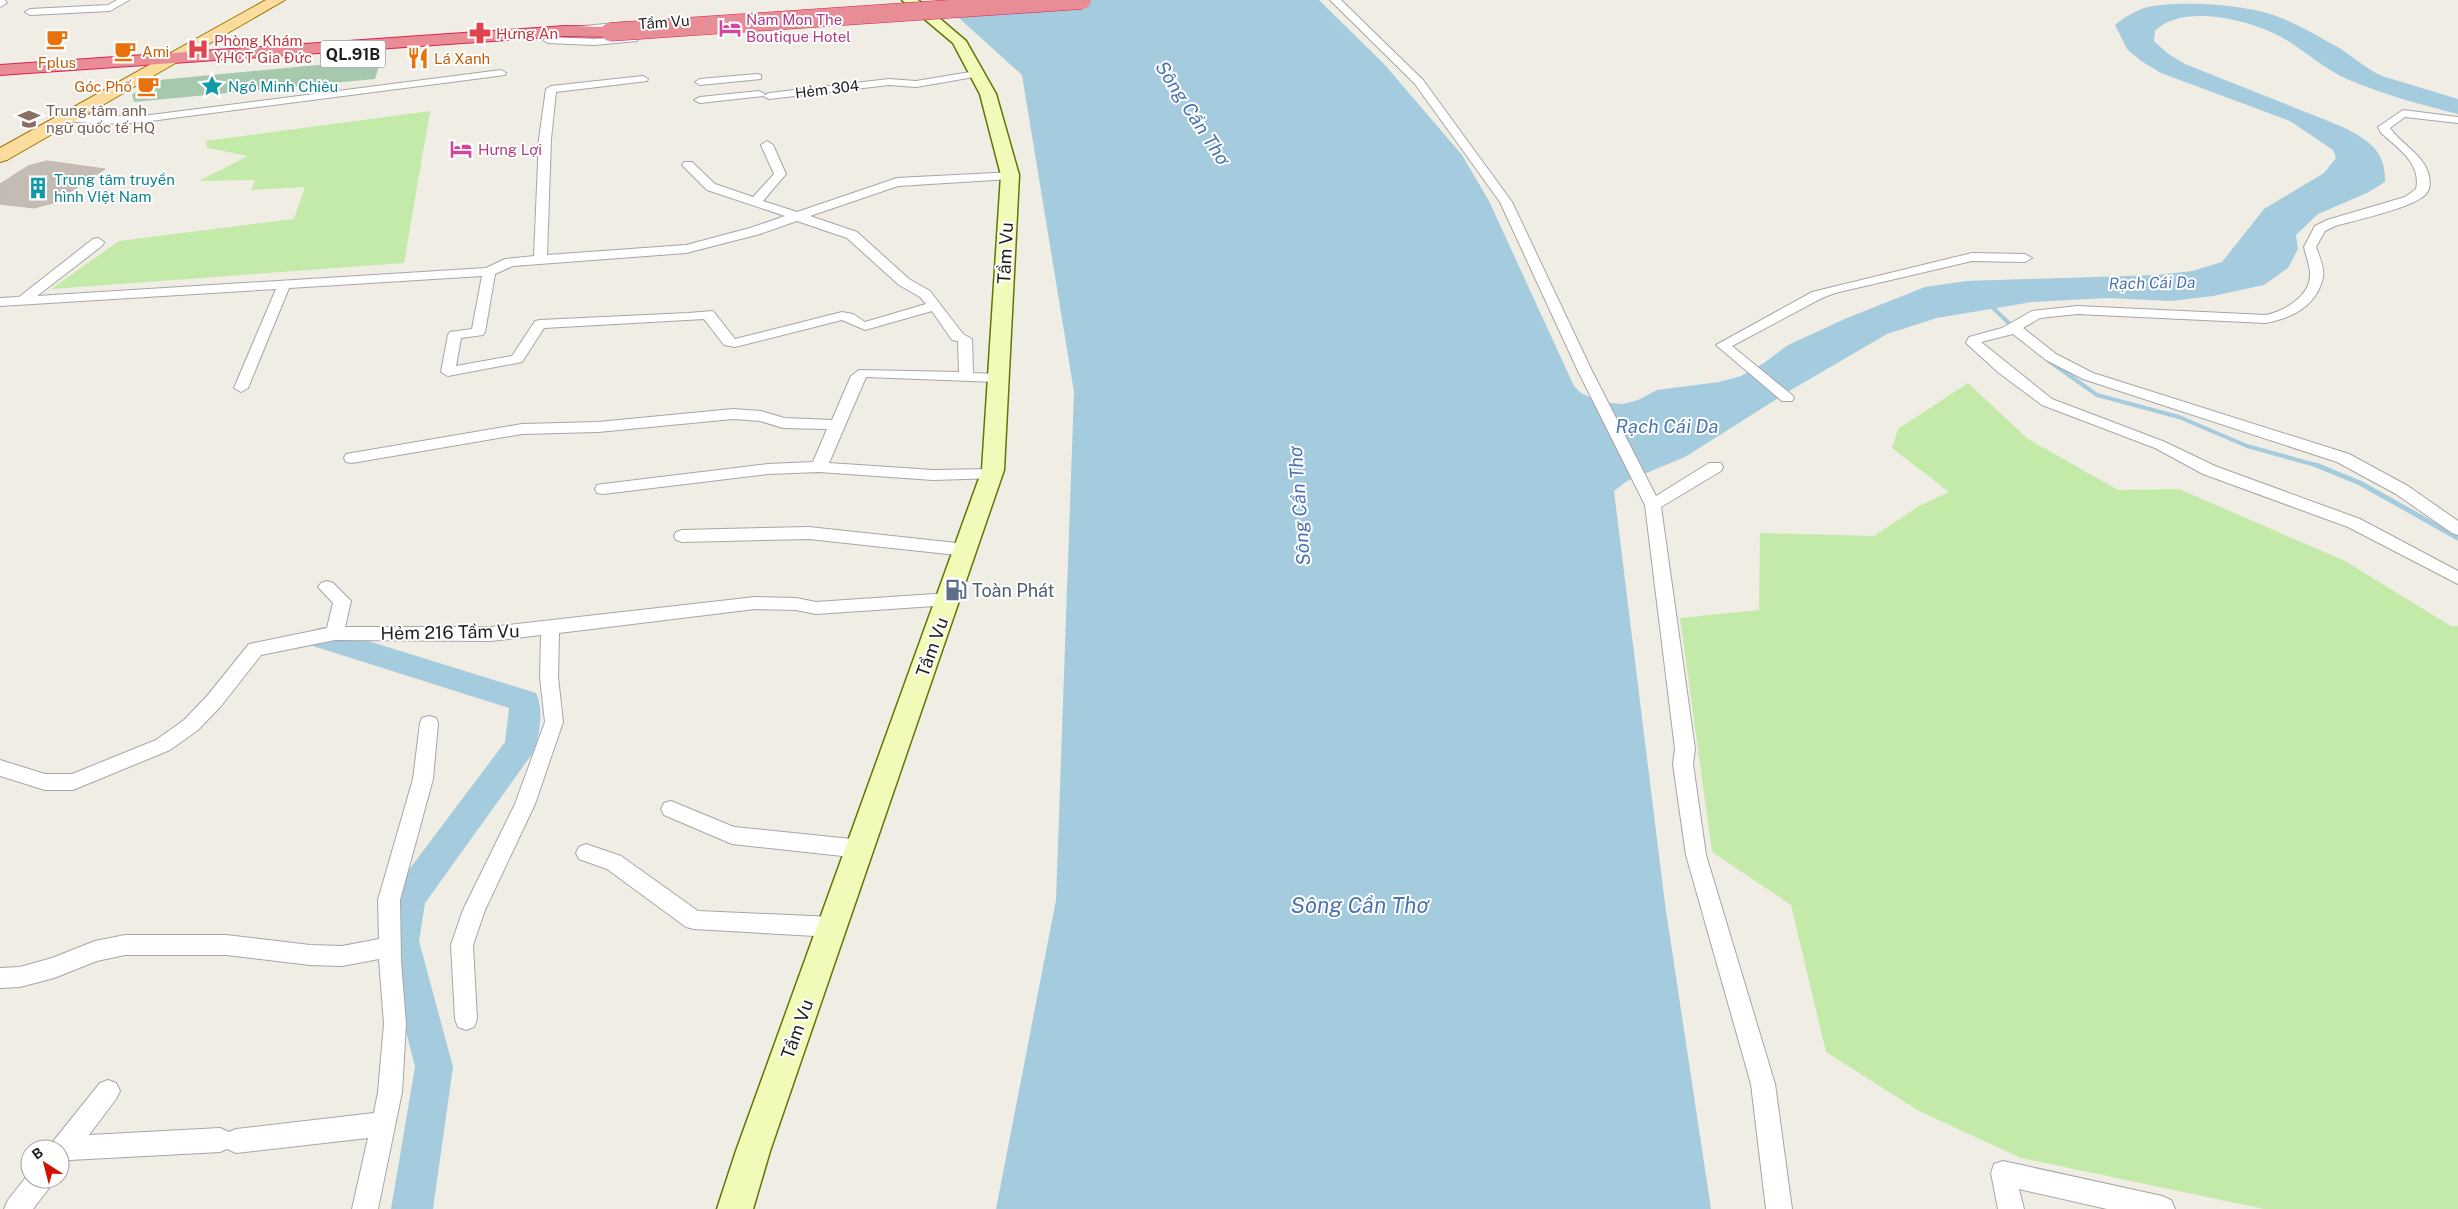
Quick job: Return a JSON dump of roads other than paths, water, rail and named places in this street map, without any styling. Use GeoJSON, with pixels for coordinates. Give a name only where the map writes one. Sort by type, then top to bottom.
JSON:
{"type":"FeatureCollection","features":[{"type":"Feature","properties":{"kind":"highway","name":"QL.91B"},"geometry":{"type":"LineString","coordinates":[[0,70],[153,64],[548,40],[589,33],[1082,0]]}},
{"type":"Feature","properties":{"kind":"highway","name":"QL.91B"},"geometry":{"type":"LineString","coordinates":[[174,59],[565,31],[589,33]]}},
{"type":"Feature","properties":{"kind":"highway","name":"QL.91B"},"geometry":{"type":"LineString","coordinates":[[0,79],[132,70],[153,64]]}},
{"type":"Feature","properties":{"kind":"main road"},"geometry":{"type":"LineString","coordinates":[[0,156],[69,117],[256,0]]}},
{"type":"Feature","properties":{"kind":"main road"},"geometry":{"type":"LineString","coordinates":[[153,64],[174,59],[278,0]]}},
{"type":"Feature","properties":{"kind":"main road"},"geometry":{"type":"LineString","coordinates":[[0,144],[132,70]]}},
{"type":"Feature","properties":{"kind":"street"},"geometry":{"type":"LineString","coordinates":[[0,0],[2,3],[0,4]]}},
{"type":"Feature","properties":{"kind":"street"},"geometry":{"type":"LineString","coordinates":[[30,12],[110,8],[124,0]]}},
{"type":"Feature","properties":{"kind":"street"},"geometry":{"type":"LineString","coordinates":[[1335,0],[1420,82],[1506,202],[1585,371],[1652,505],[1685,749],[1683,764],[1698,864],[1763,1084],[1779,1209]]}},
{"type":"Feature","properties":{"kind":"street"},"geometry":{"type":"LineString","coordinates":[[548,40],[594,42],[918,8]]}},
{"type":"Feature","properties":{"kind":"street","name":"Tầm Vu"},"geometry":{"type":"LineString","coordinates":[[565,31],[598,26],[918,8],[960,41],[988,94],[1010,175],[992,474],[735,1209]]}},
{"type":"Feature","properties":{"kind":"street"},"geometry":{"type":"LineString","coordinates":[[69,117],[100,120],[135,120],[500,73]]}},
{"type":"Feature","properties":{"kind":"street","name":"Hẻm 304"},"geometry":{"type":"LineString","coordinates":[[700,100],[764,95],[884,78],[916,84],[976,74]]}},
{"type":"Feature","properties":{"kind":"street"},"geometry":{"type":"LineString","coordinates":[[700,82],[757,77]]}},
{"type":"Feature","properties":{"kind":"street"},"geometry":{"type":"LineString","coordinates":[[540,260],[546,139],[551,89],[642,79]]}},
{"type":"Feature","properties":{"kind":"street"},"geometry":{"type":"LineString","coordinates":[[2458,120],[2403,113],[2384,127],[2385,131],[2418,164],[2423,177],[2422,191],[2409,200],[2338,221],[2320,229],[2310,246],[2317,280],[2307,299],[2291,311],[2266,319],[2077,310],[2053,311],[2025,319],[2014,328],[1974,340],[1973,343],[2004,370],[2047,402],[2160,445],[2209,470],[2354,523],[2458,578]]}},
{"type":"Feature","properties":{"kind":"street"},"geometry":{"type":"LineString","coordinates":[[755,202],[780,174],[767,145]]}},
{"type":"Feature","properties":{"kind":"street"},"geometry":{"type":"LineString","coordinates":[[688,165],[711,187],[852,235],[904,282],[925,294],[957,337],[965,338],[966,377]]}},
{"type":"Feature","properties":{"kind":"street"},"geometry":{"type":"LineString","coordinates":[[0,302],[490,272],[510,262],[686,249],[716,242],[798,216],[897,182],[1010,175]]}},
{"type":"Feature","properties":{"kind":"street"},"geometry":{"type":"LineString","coordinates":[[22,301],[98,242]]}},
{"type":"Feature","properties":{"kind":"street"},"geometry":{"type":"LineString","coordinates":[[1787,398],[1723,346],[1817,295],[1830,290],[1972,257],[2025,258]]}},
{"type":"Feature","properties":{"kind":"street"},"geometry":{"type":"LineString","coordinates":[[490,272],[478,332],[455,335],[448,372],[517,358],[540,324],[688,317],[708,314],[729,342],[735,343],[842,316],[850,316],[860,325],[865,326],[935,306]]}},
{"type":"Feature","properties":{"kind":"street"},"geometry":{"type":"LineString","coordinates":[[241,388],[284,285]]}},
{"type":"Feature","properties":{"kind":"street"},"geometry":{"type":"LineString","coordinates":[[2014,328],[2051,357],[2088,376],[2355,463],[2402,490],[2458,529]]}},
{"type":"Feature","properties":{"kind":"street"},"geometry":{"type":"LineString","coordinates":[[819,467],[858,376],[864,374],[998,378]]}},
{"type":"Feature","properties":{"kind":"street"},"geometry":{"type":"LineString","coordinates":[[352,458],[522,429],[598,427],[733,414],[761,416],[783,423],[836,426]]}},
{"type":"Feature","properties":{"kind":"street"},"geometry":{"type":"LineString","coordinates":[[602,489],[768,469],[819,467],[933,476],[992,474]]}},
{"type":"Feature","properties":{"kind":"street"},"geometry":{"type":"LineString","coordinates":[[1652,505],[1715,468]]}},
{"type":"Feature","properties":{"kind":"street"},"geometry":{"type":"LineString","coordinates":[[682,536],[809,534],[966,550]]}},
{"type":"Feature","properties":{"kind":"street"},"geometry":{"type":"LineString","coordinates":[[327,587],[342,601],[335,633]]}},
{"type":"Feature","properties":{"kind":"street","name":"Hẻm 216 Tầm Vu"},"geometry":{"type":"LineString","coordinates":[[0,768],[45,782],[72,782],[113,767],[163,745],[191,725],[214,701],[256,649],[335,633],[491,634],[755,603],[796,604],[816,608],[949,599]]}},
{"type":"Feature","properties":{"kind":"street"},"geometry":{"type":"LineString","coordinates":[[466,1020],[462,945],[474,910],[525,804],[554,722],[549,677],[550,627]]}},
{"type":"Feature","properties":{"kind":"street"},"geometry":{"type":"LineString","coordinates":[[365,1209],[390,1092],[395,1024],[389,900],[423,779],[429,723]]}},
{"type":"Feature","properties":{"kind":"street"},"geometry":{"type":"LineString","coordinates":[[671,809],[732,835],[861,849]]}},
{"type":"Feature","properties":{"kind":"street"},"geometry":{"type":"LineString","coordinates":[[586,853],[614,862],[694,920],[833,928]]}},
{"type":"Feature","properties":{"kind":"street"},"geometry":{"type":"LineString","coordinates":[[0,978],[20,977],[54,968],[95,951],[125,944],[226,945],[310,955],[342,956],[390,947]]}},
{"type":"Feature","properties":{"kind":"street"},"geometry":{"type":"LineString","coordinates":[[70,1141],[108,1091]]}},
{"type":"Feature","properties":{"kind":"street"},"geometry":{"type":"LineString","coordinates":[[70,1151],[228,1141],[383,1124]]}},
{"type":"Feature","properties":{"kind":"street"},"geometry":{"type":"LineString","coordinates":[[2010,1209],[2003,1173],[2162,1209]]}},
{"type":"Feature","properties":{"kind":"street"},"geometry":{"type":"LineString","coordinates":[[17,1209],[32,1189]]}},
{"type":"Feature","properties":{"kind":"water","name":"Sông Cần Thơ"},"geometry":{"type":"Polygon","coordinates":[[[939,0],[1319,0],[1385,65],[1462,155],[1489,201],[1574,386],[1581,393],[1600,402],[1623,404],[1638,400],[1657,390],[1719,382],[1741,376],[1764,363],[1788,345],[1847,318],[1925,287],[1966,281],[2157,275],[2192,271],[2222,262],[2264,209],[2324,173],[2336,158],[2333,150],[2290,121],[2161,73],[2141,61],[2127,49],[2115,25],[2129,15],[2144,8],[2174,4],[2210,4],[2246,9],[2276,16],[2334,45],[2382,76],[2458,99],[2458,114],[2402,99],[2349,80],[2338,75],[2281,37],[2243,22],[2211,16],[2195,16],[2179,18],[2166,23],[2155,31],[2154,41],[2167,53],[2185,64],[2343,127],[2360,137],[2374,147],[2379,154],[2385,171],[2385,182],[2367,193],[2318,214],[2296,235],[2298,249],[2288,268],[2264,285],[2213,296],[2171,301],[2109,298],[2032,302],[1937,318],[1887,334],[1791,390],[1685,457],[1627,481],[1614,491],[1665,904],[1711,1209],[996,1209],[1056,900],[1074,392],[1022,75],[939,0]]]}},
{"type":"Feature","properties":{"kind":"waterway"},"geometry":{"type":"LineString","coordinates":[[1989,304],[2014,328]]}},
{"type":"Feature","properties":{"kind":"waterway"},"geometry":{"type":"LineString","coordinates":[[2049,361],[2097,395],[2179,417],[2247,446],[2317,466]]}},
{"type":"Feature","properties":{"kind":"waterway"},"geometry":{"type":"LineString","coordinates":[[2317,466],[2360,483],[2458,538]]}},
{"type":"Feature","properties":{"kind":"waterway"},"geometry":{"type":"LineString","coordinates":[[323,638],[525,701],[521,745],[408,898],[401,941],[434,1067],[412,1209]]}},
{"type":"Feature","properties":{"kind":"place","name":"Nam Mon The Boutique Hotel"},"geometry":{"type":"Point","coordinates":[730,28]}},
{"type":"Feature","properties":{"kind":"place","name":"Hưng An"},"geometry":{"type":"Point","coordinates":[480,33]}},
{"type":"Feature","properties":{"kind":"place","name":"Fplus"},"geometry":{"type":"Point","coordinates":[57,39]}},
{"type":"Feature","properties":{"kind":"place","name":"Phòng Khám YHCT Gia Đức"},"geometry":{"type":"Point","coordinates":[198,49]}},
{"type":"Feature","properties":{"kind":"place","name":"Ami"},"geometry":{"type":"Point","coordinates":[125,51]}},
{"type":"Feature","properties":{"kind":"place","name":"Lá Xanh"},"geometry":{"type":"Point","coordinates":[418,58]}},
{"type":"Feature","properties":{"kind":"place","name":"Góc Phố"},"geometry":{"type":"Point","coordinates":[148,86]}},
{"type":"Feature","properties":{"kind":"place","name":"Ngô Minh Chiêu"},"geometry":{"type":"Point","coordinates":[212,86]}},
{"type":"Feature","properties":{"kind":"place","name":"Trung tâm anh ngữ quốc tế HQ"},"geometry":{"type":"Point","coordinates":[29,119]}},
{"type":"Feature","properties":{"kind":"place","name":"Hưng Lợi"},"geometry":{"type":"Point","coordinates":[461,149]}},
{"type":"Feature","properties":{"kind":"place","name":"Trung tâm truyền hình VIệt Nam"},"geometry":{"type":"Point","coordinates":[38,188]}},
{"type":"Feature","properties":{"kind":"place","name":"Toàn Phát"},"geometry":{"type":"Point","coordinates":[956,590]}},
{"type":"Feature","properties":{"kind":"water label","name":"Rạch Cái Da"},"geometry":{"type":"Point","coordinates":[2152,283]}},
{"type":"Feature","properties":{"kind":"water label","name":"Rạch Cái Da"},"geometry":{"type":"Point","coordinates":[1667,426]}}]}
